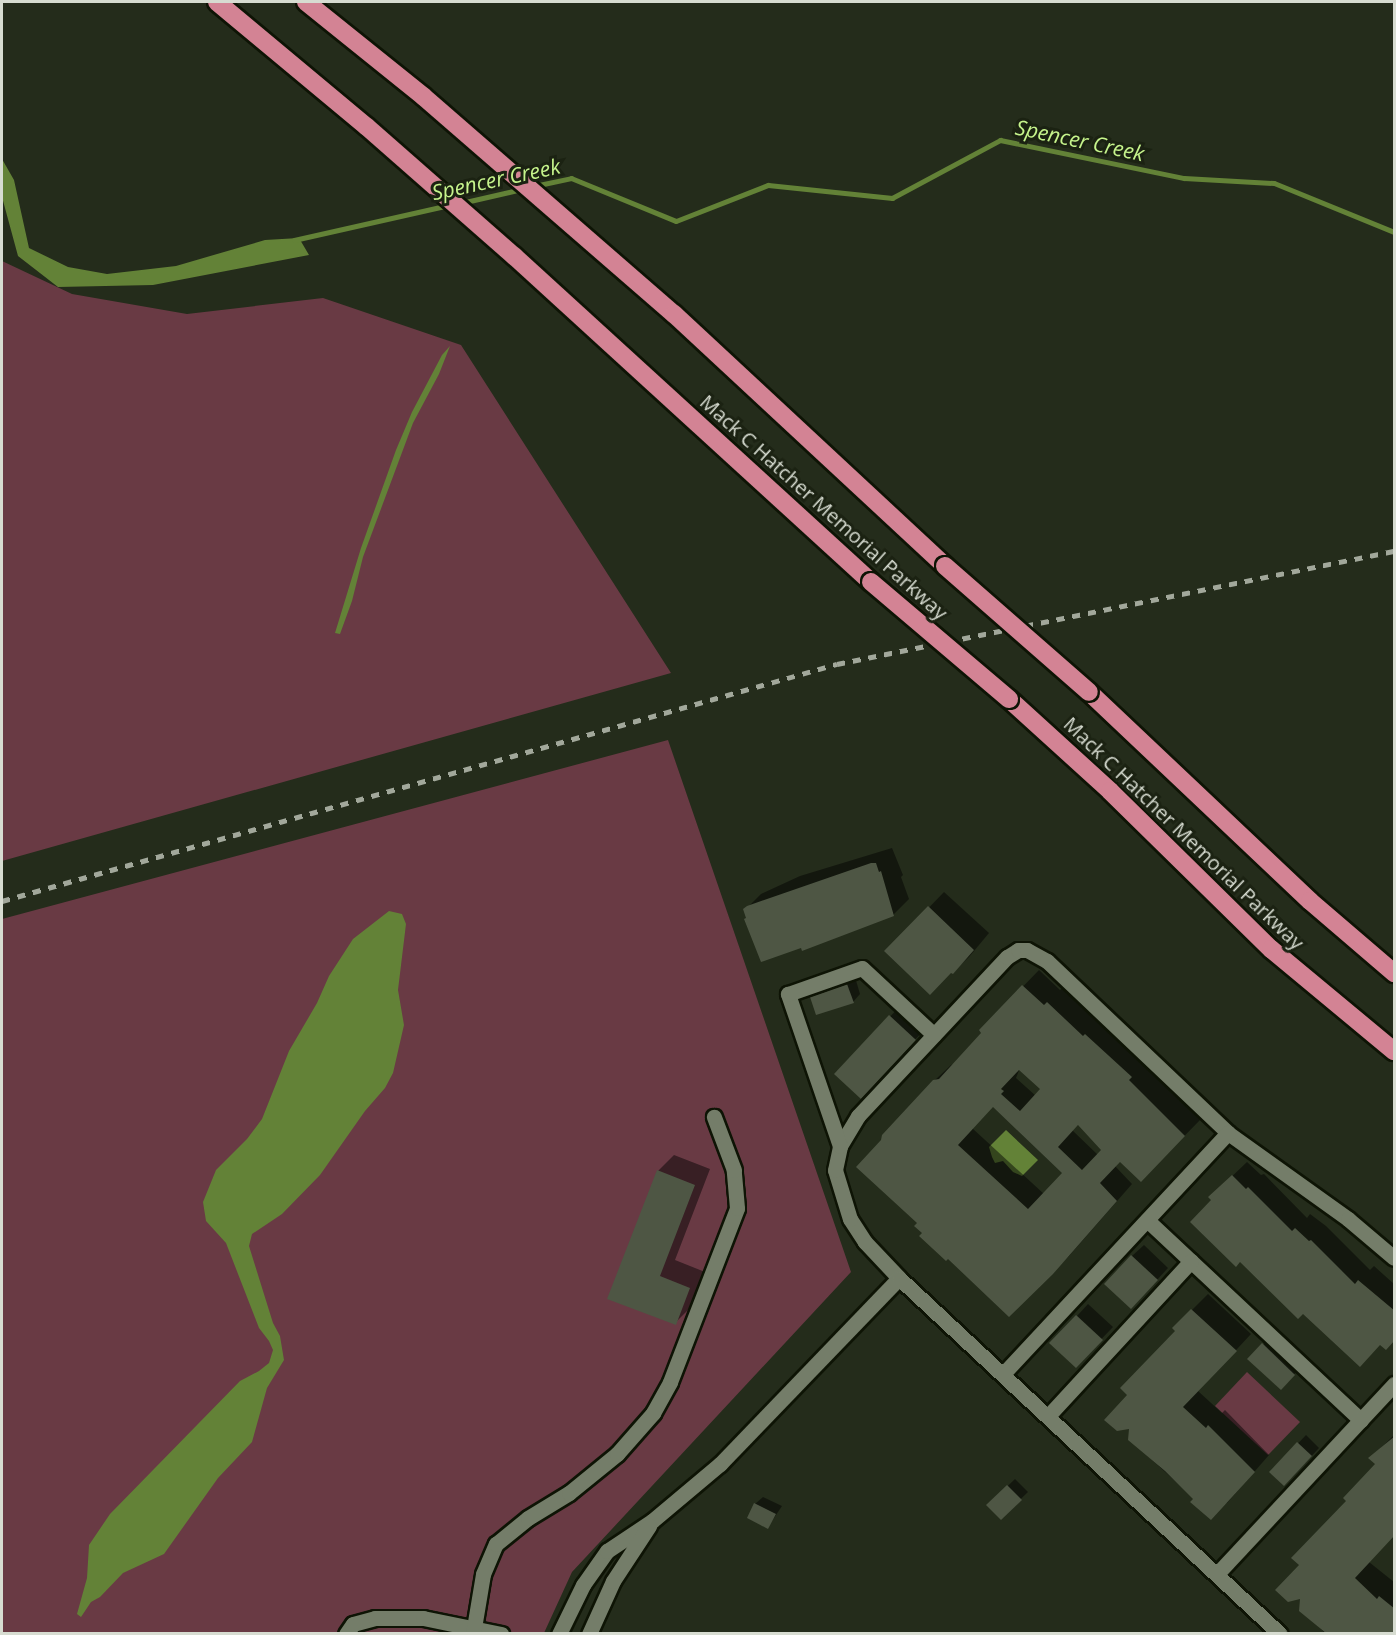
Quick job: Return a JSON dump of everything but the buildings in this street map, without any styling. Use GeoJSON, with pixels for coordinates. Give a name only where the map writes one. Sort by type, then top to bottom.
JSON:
{"type":"FeatureCollection","features":[{"type":"Feature","properties":{"kind":"highway","name":"Mack C Hatcher Memorial Parkway"},"geometry":{"type":"LineString","coordinates":[[217,2],[367,127],[514,256],[871,582],[1010,699],[1110,791],[1271,949],[1395,1051]]}},
{"type":"Feature","properties":{"kind":"highway","name":"Mack C Hatcher Memorial Parkway"},"geometry":{"type":"LineString","coordinates":[[306,2],[424,97],[675,314],[945,566],[1089,692],[1310,901],[1395,973]]}},
{"type":"Feature","properties":{"kind":"street"},"geometry":{"type":"LineString","coordinates":[[1280,1634],[870,1249],[850,1219],[835,1170],[840,1146],[858,1116],[1007,957],[1018,950],[1032,951],[1047,961],[1228,1132],[1348,1220],[1395,1258]]}},
{"type":"Feature","properties":{"kind":"street"},"geometry":{"type":"LineString","coordinates":[[840,1146],[789,994],[862,968],[934,1035]]}},
{"type":"Feature","properties":{"kind":"street"},"geometry":{"type":"LineString","coordinates":[[473,1630],[486,1564],[496,1544],[521,1523],[569,1494],[617,1454],[653,1413],[670,1382],[737,1208],[734,1170],[714,1117]]}},
{"type":"Feature","properties":{"kind":"street"},"geometry":{"type":"LineString","coordinates":[[1002,1374],[1228,1132]]}},
{"type":"Feature","properties":{"kind":"street"},"geometry":{"type":"LineString","coordinates":[[1147,1220],[1360,1420]]}},
{"type":"Feature","properties":{"kind":"street"},"geometry":{"type":"LineString","coordinates":[[1048,1416],[1191,1262]]}},
{"type":"Feature","properties":{"kind":"street"},"geometry":{"type":"LineString","coordinates":[[559,1634],[583,1585],[607,1551],[622,1538],[652,1521],[735,1450],[899,1278]]}},
{"type":"Feature","properties":{"kind":"street"},"geometry":{"type":"LineString","coordinates":[[1217,1574],[1395,1384]]}},
{"type":"Feature","properties":{"kind":"street"},"geometry":{"type":"LineString","coordinates":[[589,1634],[613,1581],[652,1521]]}},
{"type":"Feature","properties":{"kind":"street"},"geometry":{"type":"LineString","coordinates":[[346,1634],[353,1624],[375,1618],[423,1618],[501,1634]]}},
{"type":"Feature","properties":{"kind":"shaded area"},"geometry":{"type":"Polygon","coordinates":[[[2,159],[14,180],[29,248],[68,267],[107,274],[176,266],[265,240],[299,238],[309,255],[153,285],[58,287],[18,256],[2,197],[2,159]]]}},
{"type":"Feature","properties":{"kind":"shaded area"},"geometry":{"type":"Polygon","coordinates":[[[2,261],[72,294],[187,314],[323,298],[461,345],[671,673],[2,861],[2,261]]]}},
{"type":"Feature","properties":{"kind":"shaded area"},"geometry":{"type":"Polygon","coordinates":[[[450,346],[439,374],[413,423],[363,557],[352,601],[340,634],[335,633],[361,548],[396,450],[412,412],[442,355],[450,346]]]}},
{"type":"Feature","properties":{"kind":"shaded area"},"geometry":{"type":"Polygon","coordinates":[[[668,740],[851,1272],[572,1572],[544,1633],[2,1633],[2,919],[668,740]]]}},
{"type":"Feature","properties":{"kind":"shaded area"},"geometry":{"type":"Polygon","coordinates":[[[389,911],[402,914],[406,924],[398,990],[404,1025],[393,1073],[385,1088],[365,1111],[320,1175],[282,1214],[252,1234],[249,1246],[273,1323],[280,1336],[284,1360],[267,1388],[252,1442],[218,1478],[164,1554],[123,1573],[100,1597],[91,1602],[81,1617],[77,1614],[87,1578],[89,1545],[110,1514],[240,1381],[269,1363],[273,1350],[259,1328],[226,1243],[206,1221],[203,1202],[216,1170],[247,1139],[262,1119],[289,1051],[317,1003],[329,976],[353,939],[389,911]]]}},
{"type":"Feature","properties":{"kind":"shaded area"},"geometry":{"type":"Polygon","coordinates":[[[1006,1130],[1038,1160],[1022,1176],[1013,1172],[1003,1161],[995,1163],[992,1157],[989,1147],[1006,1130]]]}},
{"type":"Feature","properties":{"kind":"shaded area"},"geometry":{"type":"Polygon","coordinates":[[[1247,1372],[1300,1422],[1268,1455],[1215,1406],[1247,1372]]]}},
{"type":"Feature","properties":{"kind":"waterway","name":"Spencer Creek"},"geometry":{"type":"LineString","coordinates":[[534,186],[571,178],[676,221],[768,185],[892,198],[1000,140],[1184,178],[1274,183],[1394,232]]}},
{"type":"Feature","properties":{"kind":"waterway","name":"Spencer Creek"},"geometry":{"type":"LineString","coordinates":[[461,203],[522,189]]}},
{"type":"Feature","properties":{"kind":"waterway","name":"Spencer Creek"},"geometry":{"type":"LineString","coordinates":[[294,240],[449,205]]}},
{"type":"Feature","properties":{"kind":"railway"},"geometry":{"type":"LineString","coordinates":[[2,901],[837,664],[1394,551]]}}]}
